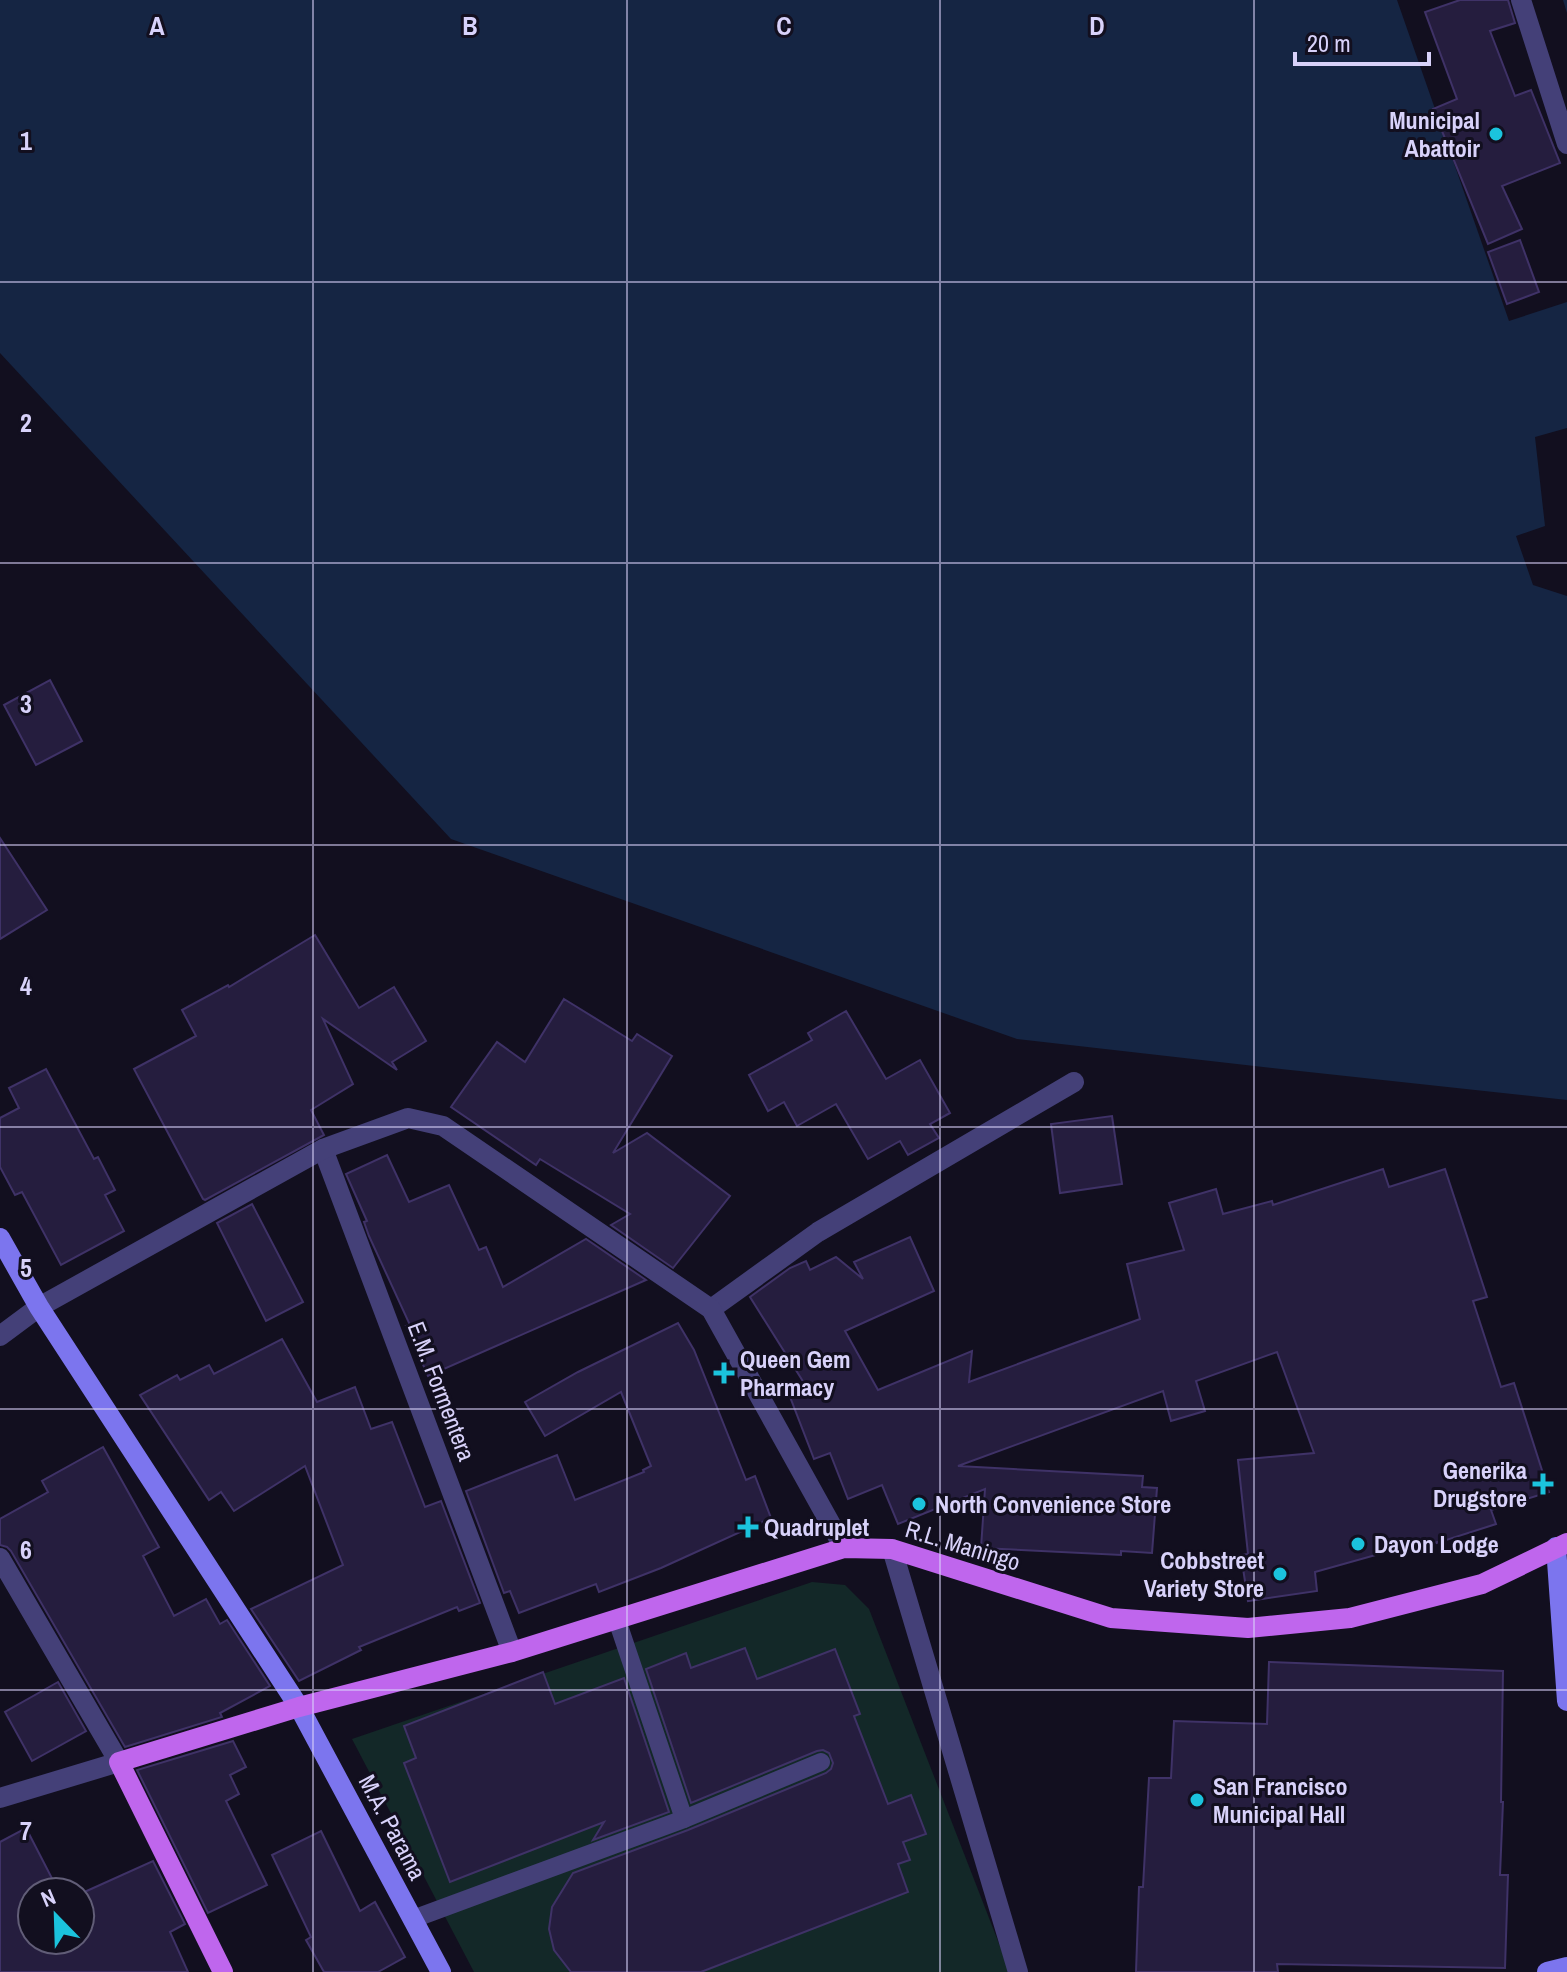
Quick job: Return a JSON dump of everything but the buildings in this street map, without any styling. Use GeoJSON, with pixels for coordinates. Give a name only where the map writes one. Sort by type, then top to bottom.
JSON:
{"type":"FeatureCollection","features":[{"type":"Feature","properties":{"kind":"main road","name":"M.A. Parama"},"geometry":{"type":"LineString","coordinates":[[0,1238],[39,1307],[299,1707],[441,1972]]}},
{"type":"Feature","properties":{"kind":"main road","name":"R.L. Maningo"},"geometry":{"type":"LineString","coordinates":[[119,1762],[299,1707],[512,1652],[844,1548],[892,1549],[1111,1618],[1248,1628],[1350,1618],[1482,1584],[1561,1545]]}},
{"type":"Feature","properties":{"kind":"main road"},"geometry":{"type":"LineString","coordinates":[[1561,1545],[1567,1701]]}},
{"type":"Feature","properties":{"kind":"main road"},"geometry":{"type":"LineString","coordinates":[[119,1762],[223,1972]]}},
{"type":"Feature","properties":{"kind":"main road"},"geometry":{"type":"LineString","coordinates":[[1547,1972],[1567,1967]]}},
{"type":"Feature","properties":{"kind":"street"},"geometry":{"type":"LineString","coordinates":[[1521,0],[1567,144]]}},
{"type":"Feature","properties":{"kind":"street"},"geometry":{"type":"LineString","coordinates":[[711,1309],[818,1232],[1074,1082]]}},
{"type":"Feature","properties":{"kind":"street"},"geometry":{"type":"LineString","coordinates":[[0,1336],[39,1307],[323,1149],[408,1118],[443,1126],[711,1309],[844,1548]]}},
{"type":"Feature","properties":{"kind":"street","name":"E.M. Formentera"},"geometry":{"type":"LineString","coordinates":[[323,1149],[512,1652]]}},
{"type":"Feature","properties":{"kind":"street"},"geometry":{"type":"LineString","coordinates":[[892,1549],[1018,1972]]}},
{"type":"Feature","properties":{"kind":"street"},"geometry":{"type":"LineString","coordinates":[[0,1558],[119,1762],[0,1798]]}},
{"type":"Feature","properties":{"kind":"lane"},"geometry":{"type":"LineString","coordinates":[[617,1620],[684,1819]]}},
{"type":"Feature","properties":{"kind":"lane"},"geometry":{"type":"LineString","coordinates":[[413,1919],[684,1819],[821,1762]]}},
{"type":"Feature","properties":{"kind":"green space"},"geometry":{"type":"Polygon","coordinates":[[[812,1582],[845,1585],[869,1609],[1010,1972],[474,1972],[352,1739],[812,1582]]]}},
{"type":"Feature","properties":{"kind":"water"},"geometry":{"type":"Polygon","coordinates":[[[0,0],[1567,0],[1567,1100],[1017,1039],[451,839],[0,353],[0,0]]]}},
{"type":"Feature","properties":{"kind":"pier"},"geometry":{"type":"Polygon","coordinates":[[[1397,0],[1563,0],[1567,13],[1567,302],[1509,321],[1397,0]]]}},
{"type":"Feature","properties":{"kind":"pier"},"geometry":{"type":"Polygon","coordinates":[[[1567,428],[1567,596],[1533,585],[1516,536],[1545,526],[1535,437],[1567,428]]]}},
{"type":"Feature","properties":{"kind":"place","name":"Municipal Abattoir"},"geometry":{"type":"Point","coordinates":[1496,134]}},
{"type":"Feature","properties":{"kind":"place","name":"Queen Gem Pharmacy"},"geometry":{"type":"Point","coordinates":[724,1373]}},
{"type":"Feature","properties":{"kind":"place","name":"Generika Drugstore"},"geometry":{"type":"Point","coordinates":[1543,1484]}},
{"type":"Feature","properties":{"kind":"place","name":"North Convenience Store"},"geometry":{"type":"Point","coordinates":[919,1504]}},
{"type":"Feature","properties":{"kind":"place","name":"Quadruplet"},"geometry":{"type":"Point","coordinates":[748,1527]}},
{"type":"Feature","properties":{"kind":"place","name":"Dayon Lodge"},"geometry":{"type":"Point","coordinates":[1358,1544]}},
{"type":"Feature","properties":{"kind":"place","name":"Cobbstreet Variety Store"},"geometry":{"type":"Point","coordinates":[1280,1574]}},
{"type":"Feature","properties":{"kind":"place","name":"San Francisco Municipal Hall"},"geometry":{"type":"Point","coordinates":[1197,1800]}}]}
